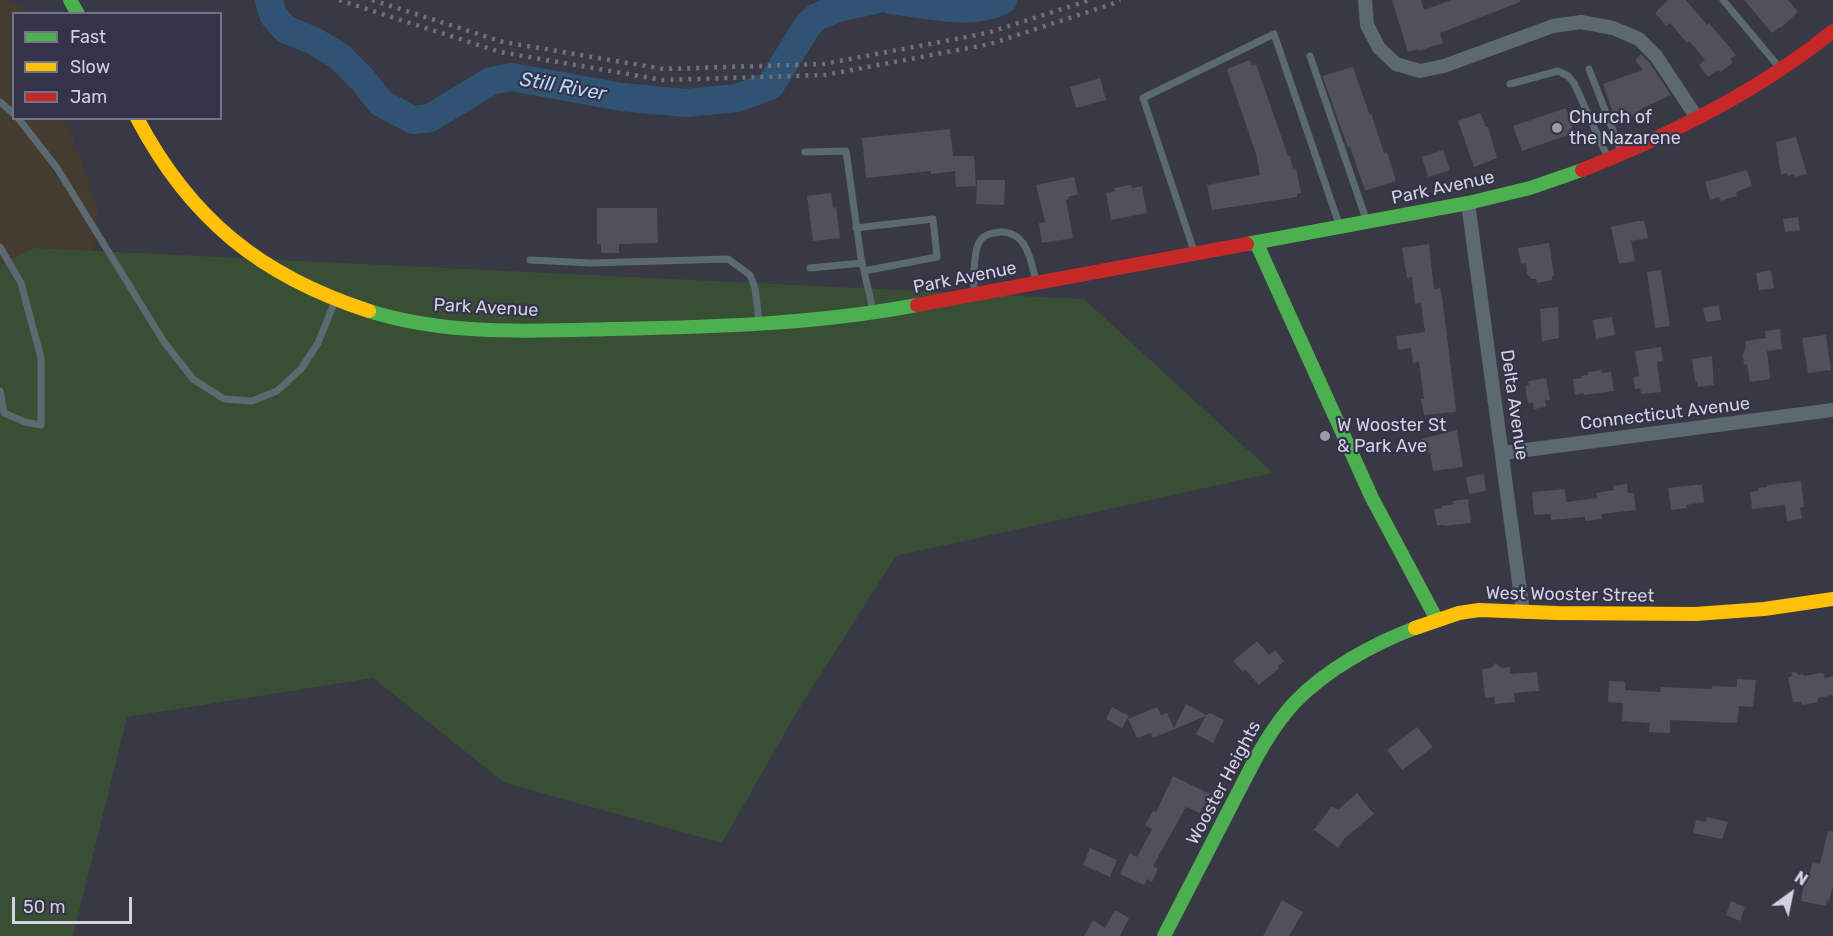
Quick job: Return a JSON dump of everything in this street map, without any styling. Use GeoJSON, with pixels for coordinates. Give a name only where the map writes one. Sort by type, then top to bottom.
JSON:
{"type":"FeatureCollection","features":[{"type":"Feature","properties":{"kind":"main road","name":"Park Avenue"},"geometry":{"type":"LineString","coordinates":[[138,120],[169,172],[196,205],[212,220],[263,261],[335,301],[410,321],[482,329],[585,330],[760,325],[841,318],[974,295],[1468,203],[1540,184],[1608,159],[1697,118],[1754,87],[1816,46],[1833,31]]}},
{"type":"Feature","properties":{"kind":"main road"},"geometry":{"type":"LineString","coordinates":[[1256,242],[1372,498],[1437,620]]}},
{"type":"Feature","properties":{"kind":"main road","name":"West Wooster Street"},"geometry":{"type":"LineString","coordinates":[[1437,620],[1478,610],[1700,615],[1793,608],[1833,599]]}},
{"type":"Feature","properties":{"kind":"main road","name":"Wooster Heights"},"geometry":{"type":"LineString","coordinates":[[1164,936],[1260,750],[1278,722],[1302,695],[1338,667],[1380,644],[1437,620]]}},
{"type":"Feature","properties":{"kind":"street"},"geometry":{"type":"LineString","coordinates":[[1365,0],[1367,25],[1379,48],[1396,64],[1420,71],[1444,66],[1553,26],[1581,22],[1613,28],[1639,39],[1656,56],[1697,118]]}},
{"type":"Feature","properties":{"kind":"street","name":"Delta Avenue"},"geometry":{"type":"LineString","coordinates":[[1468,203],[1523,612]]}},
{"type":"Feature","properties":{"kind":"street","name":"Connecticut Avenue"},"geometry":{"type":"LineString","coordinates":[[1503,453],[1833,410]]}},
{"type":"Feature","properties":{"kind":"lane"},"geometry":{"type":"LineString","coordinates":[[1723,0],[1781,69]]}},
{"type":"Feature","properties":{"kind":"lane"},"geometry":{"type":"LineString","coordinates":[[1195,253],[1143,98],[1274,34],[1340,226]]}},
{"type":"Feature","properties":{"kind":"lane"},"geometry":{"type":"LineString","coordinates":[[1310,56],[1367,222]]}},
{"type":"Feature","properties":{"kind":"lane"},"geometry":{"type":"LineString","coordinates":[[1589,69],[1622,153]]}},
{"type":"Feature","properties":{"kind":"lane"},"geometry":{"type":"LineString","coordinates":[[1510,84],[1558,71],[1568,76],[1574,83],[1608,159]]}},
{"type":"Feature","properties":{"kind":"lane"},"geometry":{"type":"LineString","coordinates":[[0,102],[12,112]]}},
{"type":"Feature","properties":{"kind":"lane"},"geometry":{"type":"LineString","coordinates":[[20,120],[57,168],[164,342],[193,380],[224,399],[252,401],[277,391],[301,369],[318,343],[335,301]]}},
{"type":"Feature","properties":{"kind":"lane"},"geometry":{"type":"LineString","coordinates":[[805,152],[846,151],[856,228],[873,312]]}},
{"type":"Feature","properties":{"kind":"lane"},"geometry":{"type":"LineString","coordinates":[[810,268],[863,267],[937,256],[933,219],[856,228]]}},
{"type":"Feature","properties":{"kind":"lane"},"geometry":{"type":"LineString","coordinates":[[974,295],[976,247],[980,240],[994,232],[1005,232],[1018,237],[1031,261],[1036,283]]}},
{"type":"Feature","properties":{"kind":"lane"},"geometry":{"type":"LineString","coordinates":[[0,247],[21,283],[41,358],[41,425],[25,422],[4,413],[0,391]]}},
{"type":"Feature","properties":{"kind":"lane"},"geometry":{"type":"LineString","coordinates":[[530,260],[591,263],[728,259],[750,275],[755,288],[760,325]]}},
{"type":"Feature","properties":{"kind":"shaded area"},"geometry":{"type":"Polygon","coordinates":[[[0,0],[7,0],[26,9],[28,12],[12,12],[12,120],[66,120],[98,206],[72,470],[0,437],[0,0]]]}},
{"type":"Feature","properties":{"kind":"green space"},"geometry":{"type":"Polygon","coordinates":[[[34,248],[1084,299],[1273,473],[896,556],[798,710],[722,843],[505,783],[373,678],[127,717],[73,936],[0,936],[0,265],[34,248]]]}},
{"type":"Feature","properties":{"kind":"building"},"geometry":{"type":"Polygon","coordinates":[[[1392,0],[1421,0],[1424,10],[1451,0],[1520,0],[1520,2],[1440,33],[1443,43],[1408,52],[1392,0]]]}},
{"type":"Feature","properties":{"kind":"building"},"geometry":{"type":"Polygon","coordinates":[[[1668,0],[1686,0],[1736,55],[1730,59],[1733,62],[1721,72],[1719,70],[1708,77],[1699,65],[1705,60],[1670,23],[1666,26],[1655,13],[1668,0]]]}},
{"type":"Feature","properties":{"kind":"building"},"geometry":{"type":"Polygon","coordinates":[[[1744,0],[1788,0],[1798,12],[1772,33],[1744,0]]]}},
{"type":"Feature","properties":{"kind":"building"},"geometry":{"type":"Polygon","coordinates":[[[1641,54],[1671,95],[1639,110],[1640,113],[1616,122],[1603,84],[1643,70],[1635,60],[1641,54]]]}},
{"type":"Feature","properties":{"kind":"building"},"geometry":{"type":"Polygon","coordinates":[[[1250,60],[1252,65],[1256,64],[1293,169],[1296,168],[1301,193],[1297,194],[1297,197],[1212,210],[1207,185],[1260,175],[1256,154],[1227,69],[1250,60]]]}},
{"type":"Feature","properties":{"kind":"building"},"geometry":{"type":"Polygon","coordinates":[[[1353,67],[1384,153],[1387,152],[1396,181],[1367,190],[1365,190],[1350,147],[1348,147],[1323,78],[1323,76],[1353,67]]]}},
{"type":"Feature","properties":{"kind":"building"},"geometry":{"type":"Polygon","coordinates":[[[1100,78],[1106,100],[1076,108],[1070,87],[1100,78]]]}},
{"type":"Feature","properties":{"kind":"building"},"geometry":{"type":"Polygon","coordinates":[[[1566,108],[1574,133],[1522,151],[1513,126],[1566,108]]]}},
{"type":"Feature","properties":{"kind":"building"},"geometry":{"type":"Polygon","coordinates":[[[1480,113],[1488,127],[1497,158],[1474,167],[1458,121],[1480,113]]]}},
{"type":"Feature","properties":{"kind":"building"},"geometry":{"type":"Polygon","coordinates":[[[950,129],[953,156],[974,156],[976,186],[956,187],[955,171],[931,174],[931,171],[866,178],[862,138],[950,129]]]}},
{"type":"Feature","properties":{"kind":"building"},"geometry":{"type":"Polygon","coordinates":[[[1796,137],[1807,174],[1795,177],[1794,174],[1788,176],[1787,173],[1781,175],[1776,142],[1796,137]]]}},
{"type":"Feature","properties":{"kind":"building"},"geometry":{"type":"Polygon","coordinates":[[[1443,150],[1450,170],[1428,177],[1422,157],[1443,150]]]}},
{"type":"Feature","properties":{"kind":"building"},"geometry":{"type":"Polygon","coordinates":[[[1747,170],[1752,186],[1736,192],[1737,196],[1721,201],[1719,197],[1710,200],[1705,182],[1747,170]]]}},
{"type":"Feature","properties":{"kind":"building"},"geometry":{"type":"Polygon","coordinates":[[[1074,177],[1078,194],[1066,200],[1073,238],[1042,243],[1039,223],[1045,222],[1036,185],[1074,177]]]}},
{"type":"Feature","properties":{"kind":"building"},"geometry":{"type":"Polygon","coordinates":[[[977,180],[1005,180],[1004,205],[976,204],[977,180]]]}},
{"type":"Feature","properties":{"kind":"building"},"geometry":{"type":"Polygon","coordinates":[[[1131,185],[1132,188],[1142,186],[1147,213],[1111,220],[1106,193],[1115,191],[1114,188],[1131,185]]]}},
{"type":"Feature","properties":{"kind":"building"},"geometry":{"type":"Polygon","coordinates":[[[831,193],[833,208],[836,207],[840,238],[813,241],[807,196],[831,193]]]}},
{"type":"Feature","properties":{"kind":"building"},"geometry":{"type":"Polygon","coordinates":[[[597,208],[657,208],[658,243],[619,244],[619,253],[601,253],[601,244],[597,244],[597,208]]]}},
{"type":"Feature","properties":{"kind":"building"},"geometry":{"type":"Polygon","coordinates":[[[1798,217],[1800,230],[1785,232],[1783,219],[1798,217]]]}},
{"type":"Feature","properties":{"kind":"building"},"geometry":{"type":"Polygon","coordinates":[[[1644,221],[1648,238],[1631,241],[1635,261],[1619,264],[1611,227],[1644,221]]]}},
{"type":"Feature","properties":{"kind":"building"},"geometry":{"type":"Polygon","coordinates":[[[1549,243],[1554,275],[1552,280],[1537,283],[1536,279],[1532,279],[1527,274],[1526,263],[1521,264],[1518,248],[1549,243]]]}},
{"type":"Feature","properties":{"kind":"building"},"geometry":{"type":"Polygon","coordinates":[[[1429,244],[1434,289],[1440,288],[1442,296],[1456,410],[1455,412],[1424,415],[1419,362],[1413,363],[1411,348],[1398,350],[1396,336],[1425,332],[1421,303],[1415,304],[1412,277],[1407,278],[1402,248],[1429,244]]]}},
{"type":"Feature","properties":{"kind":"building"},"geometry":{"type":"Polygon","coordinates":[[[1661,270],[1670,326],[1655,328],[1647,272],[1661,270]]]}},
{"type":"Feature","properties":{"kind":"building"},"geometry":{"type":"Polygon","coordinates":[[[1771,270],[1774,288],[1759,290],[1756,273],[1771,270]]]}},
{"type":"Feature","properties":{"kind":"building"},"geometry":{"type":"Polygon","coordinates":[[[1719,305],[1721,320],[1706,322],[1703,308],[1719,305]]]}},
{"type":"Feature","properties":{"kind":"building"},"geometry":{"type":"Polygon","coordinates":[[[1558,307],[1559,338],[1542,341],[1540,309],[1558,307]]]}},
{"type":"Feature","properties":{"kind":"building"},"geometry":{"type":"Polygon","coordinates":[[[1612,317],[1615,335],[1596,339],[1593,320],[1612,317]]]}},
{"type":"Feature","properties":{"kind":"building"},"geometry":{"type":"Polygon","coordinates":[[[1780,329],[1782,349],[1767,351],[1770,379],[1750,382],[1747,364],[1744,365],[1745,341],[1766,338],[1765,331],[1780,329]]]}},
{"type":"Feature","properties":{"kind":"building"},"geometry":{"type":"Polygon","coordinates":[[[1826,335],[1831,370],[1808,373],[1802,338],[1826,335]]]}},
{"type":"Feature","properties":{"kind":"building"},"geometry":{"type":"Polygon","coordinates":[[[1661,347],[1663,361],[1657,362],[1661,392],[1641,394],[1640,388],[1635,389],[1633,377],[1639,376],[1635,351],[1661,347]]]}},
{"type":"Feature","properties":{"kind":"building"},"geometry":{"type":"Polygon","coordinates":[[[1712,356],[1714,385],[1698,387],[1692,359],[1712,356]]]}},
{"type":"Feature","properties":{"kind":"building"},"geometry":{"type":"Polygon","coordinates":[[[1602,370],[1602,373],[1611,372],[1614,391],[1575,395],[1573,379],[1582,378],[1581,376],[1588,375],[1588,372],[1602,370]]]}},
{"type":"Feature","properties":{"kind":"building"},"geometry":{"type":"Polygon","coordinates":[[[1546,378],[1550,400],[1545,400],[1546,407],[1534,409],[1533,402],[1528,403],[1525,386],[1529,385],[1528,381],[1546,378]]]}},
{"type":"Feature","properties":{"kind":"building"},"geometry":{"type":"Polygon","coordinates":[[[1457,430],[1463,467],[1433,471],[1430,452],[1423,453],[1421,439],[1457,430]]]}},
{"type":"Feature","properties":{"kind":"building"},"geometry":{"type":"Polygon","coordinates":[[[1484,474],[1486,491],[1469,494],[1466,477],[1484,474]]]}},
{"type":"Feature","properties":{"kind":"building"},"geometry":{"type":"Polygon","coordinates":[[[1801,481],[1804,507],[1800,508],[1802,519],[1787,521],[1785,505],[1752,509],[1750,492],[1758,491],[1758,488],[1767,487],[1767,485],[1801,481]]]}},
{"type":"Feature","properties":{"kind":"building"},"geometry":{"type":"Polygon","coordinates":[[[1627,484],[1628,493],[1634,493],[1636,510],[1601,514],[1602,519],[1585,521],[1585,517],[1551,520],[1551,514],[1534,515],[1532,492],[1565,489],[1566,502],[1597,498],[1596,493],[1614,490],[1613,486],[1627,484]]]}},
{"type":"Feature","properties":{"kind":"building"},"geometry":{"type":"Polygon","coordinates":[[[1702,485],[1704,502],[1686,505],[1687,508],[1671,510],[1668,488],[1702,485]]]}},
{"type":"Feature","properties":{"kind":"building"},"geometry":{"type":"Polygon","coordinates":[[[1468,499],[1471,523],[1437,525],[1434,509],[1454,504],[1453,501],[1468,499]]]}},
{"type":"Feature","properties":{"kind":"building"},"geometry":{"type":"Polygon","coordinates":[[[1257,641],[1269,655],[1275,650],[1284,661],[1259,685],[1245,669],[1243,672],[1233,661],[1257,641]]]}},
{"type":"Feature","properties":{"kind":"building"},"geometry":{"type":"Polygon","coordinates":[[[1495,663],[1502,668],[1510,667],[1510,674],[1537,672],[1539,691],[1514,693],[1515,702],[1495,704],[1494,697],[1485,698],[1482,669],[1491,668],[1495,663]]]}},
{"type":"Feature","properties":{"kind":"building"},"geometry":{"type":"Polygon","coordinates":[[[1793,671],[1804,676],[1820,673],[1824,674],[1825,678],[1833,676],[1833,695],[1818,698],[1818,702],[1802,705],[1801,702],[1793,702],[1788,677],[1791,677],[1793,671]]]}},
{"type":"Feature","properties":{"kind":"building"},"geometry":{"type":"Polygon","coordinates":[[[1737,679],[1756,680],[1753,707],[1739,706],[1737,723],[1670,720],[1670,733],[1649,732],[1650,723],[1622,721],[1623,703],[1608,702],[1609,681],[1625,682],[1625,690],[1660,692],[1661,687],[1712,689],[1712,686],[1737,687],[1737,679]]]}},
{"type":"Feature","properties":{"kind":"building"},"geometry":{"type":"Polygon","coordinates":[[[1186,704],[1206,715],[1210,713],[1224,720],[1213,743],[1196,734],[1206,716],[1153,738],[1151,733],[1137,738],[1128,719],[1157,707],[1161,715],[1167,713],[1174,728],[1186,704]]]}},
{"type":"Feature","properties":{"kind":"building"},"geometry":{"type":"Polygon","coordinates":[[[1112,707],[1129,716],[1122,728],[1106,719],[1112,707]]]}},
{"type":"Feature","properties":{"kind":"building"},"geometry":{"type":"Polygon","coordinates":[[[1417,727],[1433,747],[1402,770],[1387,750],[1417,727]]]}},
{"type":"Feature","properties":{"kind":"building"},"geometry":{"type":"Polygon","coordinates":[[[1173,776],[1210,794],[1200,813],[1186,807],[1153,866],[1158,869],[1152,882],[1147,879],[1144,885],[1120,874],[1130,853],[1137,857],[1152,829],[1145,825],[1153,811],[1156,812],[1173,776]]]}},
{"type":"Feature","properties":{"kind":"building"},"geometry":{"type":"Polygon","coordinates":[[[1357,793],[1374,814],[1345,838],[1338,848],[1314,830],[1332,806],[1338,810],[1357,793]]]}},
{"type":"Feature","properties":{"kind":"building"},"geometry":{"type":"Polygon","coordinates":[[[1707,817],[1728,822],[1722,839],[1693,833],[1696,820],[1706,822],[1707,817]]]}},
{"type":"Feature","properties":{"kind":"building"},"geometry":{"type":"Polygon","coordinates":[[[1828,831],[1833,832],[1833,885],[1829,901],[1827,900],[1826,906],[1801,901],[1805,875],[1809,876],[1813,862],[1820,864],[1828,831]]]}},
{"type":"Feature","properties":{"kind":"building"},"geometry":{"type":"Polygon","coordinates":[[[1090,848],[1117,860],[1110,877],[1083,865],[1090,848]]]}},
{"type":"Feature","properties":{"kind":"building"},"geometry":{"type":"Polygon","coordinates":[[[1282,900],[1303,912],[1289,936],[1263,936],[1282,900]]]}},
{"type":"Feature","properties":{"kind":"building"},"geometry":{"type":"Polygon","coordinates":[[[1731,901],[1745,907],[1740,921],[1726,915],[1731,901]]]}},
{"type":"Feature","properties":{"kind":"building"},"geometry":{"type":"Polygon","coordinates":[[[1115,910],[1129,918],[1120,936],[1084,936],[1093,920],[1105,928],[1115,910]]]}},
{"type":"Feature","properties":{"kind":"waterway","name":"Still River"},"geometry":{"type":"LineString","coordinates":[[269,0],[273,15],[285,29],[314,41],[339,56],[362,79],[381,103],[413,120],[430,118],[491,81],[512,77],[621,97],[685,103],[737,98],[770,86],[808,25],[817,17],[838,8],[875,0]]}},
{"type":"Feature","properties":{"kind":"waterway","name":"Still River"},"geometry":{"type":"LineString","coordinates":[[891,0],[963,9],[991,5],[1003,0]]}},
{"type":"Feature","properties":{"kind":"railway"},"geometry":{"type":"LineString","coordinates":[[339,0],[500,52],[663,80],[825,75],[990,44],[1120,0]]}},
{"type":"Feature","properties":{"kind":"railway"},"geometry":{"type":"LineString","coordinates":[[372,0],[503,42],[664,69],[824,64],[987,33],[1090,0]]}},
{"type":"Feature","properties":{"kind":"traffic: fast"},"geometry":{"type":"LineString","coordinates":[[70,0],[77,12]]}},
{"type":"Feature","properties":{"kind":"traffic: fast"},"geometry":{"type":"LineString","coordinates":[[1247,244],[1468,203],[1530,188],[1582,170]]}},
{"type":"Feature","properties":{"kind":"traffic: fast"},"geometry":{"type":"LineString","coordinates":[[1256,242],[1372,498],[1437,620]]}},
{"type":"Feature","properties":{"kind":"traffic: fast"},"geometry":{"type":"LineString","coordinates":[[369,311],[429,325],[490,330],[552,331],[765,323],[842,316],[917,305]]}},
{"type":"Feature","properties":{"kind":"traffic: fast"},"geometry":{"type":"LineString","coordinates":[[1164,936],[1252,765],[1285,714],[1308,690],[1336,668],[1367,650],[1415,628]]}},
{"type":"Feature","properties":{"kind":"traffic: slow"},"geometry":{"type":"LineString","coordinates":[[138,120],[180,186],[232,239],[262,261],[295,280],[330,297],[369,311]]}},
{"type":"Feature","properties":{"kind":"traffic: slow"},"geometry":{"type":"LineString","coordinates":[[1415,628],[1459,613],[1479,610],[1695,614],[1764,609],[1833,599]]}},
{"type":"Feature","properties":{"kind":"traffic: jam"},"geometry":{"type":"LineString","coordinates":[[1582,170],[1648,142],[1713,110],[1775,73],[1833,31]]}},
{"type":"Feature","properties":{"kind":"traffic: jam"},"geometry":{"type":"LineString","coordinates":[[917,305],[1247,244]]}},
{"type":"Feature","properties":{"kind":"place","name":"Church of the Nazarene"},"geometry":{"type":"Point","coordinates":[1557,128]}},
{"type":"Feature","properties":{"kind":"place","name":"W Wooster St & Park Ave"},"geometry":{"type":"Point","coordinates":[1325,436]}}]}
